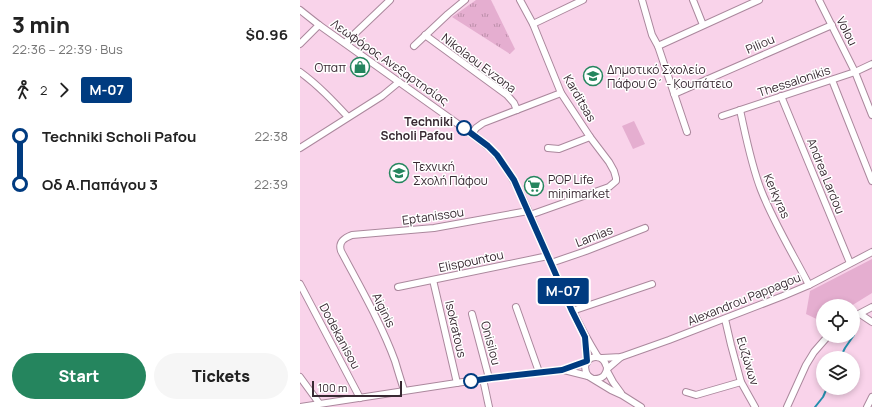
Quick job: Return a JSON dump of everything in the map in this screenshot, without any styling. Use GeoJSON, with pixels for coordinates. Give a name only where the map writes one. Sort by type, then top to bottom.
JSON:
{"type":"FeatureCollection","features":[{"type":"Feature","properties":{"kind":"street"},"geometry":{"type":"LineString","coordinates":[[345,43],[390,0]]}},
{"type":"Feature","properties":{"kind":"street"},"geometry":{"type":"LineString","coordinates":[[414,46],[465,0]]}},
{"type":"Feature","properties":{"kind":"street","name":"Karditsas"},"geometry":{"type":"LineString","coordinates":[[520,0],[533,24],[561,94],[609,162],[616,181]]}},
{"type":"Feature","properties":{"kind":"street"},"geometry":{"type":"LineString","coordinates":[[533,24],[582,0]]}},
{"type":"Feature","properties":{"kind":"street"},"geometry":{"type":"LineString","coordinates":[[642,0],[652,35],[658,46],[687,132]]}},
{"type":"Feature","properties":{"kind":"street"},"geometry":{"type":"LineString","coordinates":[[693,0],[703,25]]}},
{"type":"Feature","properties":{"kind":"street","name":"Volou"},"geometry":{"type":"LineString","coordinates":[[818,0],[855,72],[872,115]]}},
{"type":"Feature","properties":{"kind":"street"},"geometry":{"type":"LineString","coordinates":[[658,46],[756,1]]}},
{"type":"Feature","properties":{"kind":"street","name":"Λεωφόρος Ανεξαρτησίας"},"geometry":{"type":"LineString","coordinates":[[300,10],[472,134],[497,155],[514,180],[585,337],[600,358]]}},
{"type":"Feature","properties":{"kind":"street"},"geometry":{"type":"LineString","coordinates":[[300,44],[319,25]]}},
{"type":"Feature","properties":{"kind":"street","name":"Piliou"},"geometry":{"type":"LineString","coordinates":[[674,94],[832,25]]}},
{"type":"Feature","properties":{"kind":"street","name":"Nikolaou Evzona"},"geometry":{"type":"LineString","coordinates":[[425,35],[507,95],[514,103],[517,110]]}},
{"type":"Feature","properties":{"kind":"street","name":"Thessalonikis"},"geometry":{"type":"LineString","coordinates":[[722,116],[832,80],[872,64]]}},
{"type":"Feature","properties":{"kind":"street"},"geometry":{"type":"LineString","coordinates":[[300,72],[331,99],[348,117]]}},
{"type":"Feature","properties":{"kind":"street"},"geometry":{"type":"LineString","coordinates":[[832,80],[872,181]]}},
{"type":"Feature","properties":{"kind":"street"},"geometry":{"type":"LineString","coordinates":[[300,148],[382,96],[399,82]]}},
{"type":"Feature","properties":{"kind":"street"},"geometry":{"type":"LineString","coordinates":[[472,134],[483,123],[561,94]]}},
{"type":"Feature","properties":{"kind":"street","name":"Andrea Lardou"},"geometry":{"type":"LineString","coordinates":[[781,96],[850,263]]}},
{"type":"Feature","properties":{"kind":"street","name":"Kerkyras"},"geometry":{"type":"LineString","coordinates":[[740,110],[752,164],[761,190],[809,285]]}},
{"type":"Feature","properties":{"kind":"street"},"geometry":{"type":"LineString","coordinates":[[548,148],[559,149],[590,137]]}},
{"type":"Feature","properties":{"kind":"street","name":"Eptanissou"},"geometry":{"type":"LineString","coordinates":[[342,242],[345,238],[352,235],[434,228],[529,213],[609,187],[616,181]]}},
{"type":"Feature","properties":{"kind":"street","name":"Lamias"},"geometry":{"type":"LineString","coordinates":[[551,262],[586,251],[645,228]]}},
{"type":"Feature","properties":{"kind":"street","name":"Aiginis"},"geometry":{"type":"LineString","coordinates":[[342,242],[340,248],[387,342],[404,390]]}},
{"type":"Feature","properties":{"kind":"street","name":"Alexandrou Pappagou"},"geometry":{"type":"LineString","coordinates":[[600,358],[621,357],[725,319],[809,285],[872,252]]}},
{"type":"Feature","properties":{"kind":"street","name":"Elispountou"},"geometry":{"type":"LineString","coordinates":[[398,287],[548,256]]}},
{"type":"Feature","properties":{"kind":"street","name":"Isokratous"},"geometry":{"type":"LineString","coordinates":[[433,280],[457,383]]}},
{"type":"Feature","properties":{"kind":"street","name":"Dodekanisou"},"geometry":{"type":"LineString","coordinates":[[300,284],[360,398]]}},
{"type":"Feature","properties":{"kind":"street"},"geometry":{"type":"LineString","coordinates":[[572,311],[652,284]]}},
{"type":"Feature","properties":{"kind":"street"},"geometry":{"type":"LineString","coordinates":[[516,307],[539,372]]}},
{"type":"Feature","properties":{"kind":"street"},"geometry":{"type":"LineString","coordinates":[[872,307],[860,314],[872,322]]}},
{"type":"Feature","properties":{"kind":"street","name":"Onisilou"},"geometry":{"type":"LineString","coordinates":[[472,314],[486,378],[489,407]]}},
{"type":"Feature","properties":{"kind":"street","name":"Ευζώνων"},"geometry":{"type":"LineString","coordinates":[[725,319],[730,345],[741,382],[754,407]]}},
{"type":"Feature","properties":{"kind":"street","name":"Λεωφόρος Ανεξαρτησίας"},"geometry":{"type":"LineString","coordinates":[[585,337],[587,362]]}},
{"type":"Feature","properties":{"kind":"street"},"geometry":{"type":"LineString","coordinates":[[787,407],[806,365],[822,343]]}},
{"type":"Feature","properties":{"kind":"street"},"geometry":{"type":"LineString","coordinates":[[300,407],[486,378],[562,370],[587,362],[593,357],[600,358],[606,363],[607,370],[613,382],[622,395]]}},
{"type":"Feature","properties":{"kind":"street","name":"Alexandrou Pappagou"},"geometry":{"type":"LineString","coordinates":[[607,370],[621,357]]}},
{"type":"Feature","properties":{"kind":"street"},"geometry":{"type":"LineString","coordinates":[[587,362],[585,368],[586,372],[591,377],[641,407]]}},
{"type":"Feature","properties":{"kind":"street"},"geometry":{"type":"LineString","coordinates":[[562,370],[601,378],[606,374],[607,370]]}},
{"type":"Feature","properties":{"kind":"street"},"geometry":{"type":"LineString","coordinates":[[300,377],[319,404]]}},
{"type":"Feature","properties":{"kind":"street"},"geometry":{"type":"LineString","coordinates":[[686,392],[696,395],[741,382]]}},
{"type":"Feature","properties":{"kind":"street"},"geometry":{"type":"LineString","coordinates":[[868,407],[872,397]]}},
{"type":"Feature","properties":{"kind":"green space"},"geometry":{"type":"Polygon","coordinates":[[[476,0],[491,0],[515,49],[510,54],[452,17],[476,0]]]}},
{"type":"Feature","properties":{"kind":"green space"},"geometry":{"type":"Polygon","coordinates":[[[634,121],[645,144],[633,149],[622,126],[634,121]]]}},
{"type":"Feature","properties":{"kind":"green space"},"geometry":{"type":"Polygon","coordinates":[[[872,259],[872,293],[860,300],[860,299],[816,299],[816,319],[806,314],[810,291],[872,259]]]}},
{"type":"Feature","properties":{"kind":"waterway"},"geometry":{"type":"LineString","coordinates":[[844,351],[848,343]]}},
{"type":"Feature","properties":{"kind":"waterway"},"geometry":{"type":"LineString","coordinates":[[815,407],[824,395]]}},
{"type":"Feature","properties":{"kind":"bus line","name":"M-07"},"geometry":{"type":"LineString","coordinates":[[464,128],[488,146],[497,155],[514,180],[585,337],[587,361],[562,370],[471,381]]}},
{"type":"Feature","properties":{"kind":"place","name":"Οπαπ"},"geometry":{"type":"Point","coordinates":[360,67]}},
{"type":"Feature","properties":{"kind":"place","name":"Δημοτικό Σχολείο Πάφου Θ΄ - Κουπάτειο"},"geometry":{"type":"Point","coordinates":[593,76]}},
{"type":"Feature","properties":{"kind":"place","name":"Techniki Scholi Pafou"},"geometry":{"type":"Point","coordinates":[464,128]}},
{"type":"Feature","properties":{"kind":"place","name":"Τεχνική Σχολή Πάφου"},"geometry":{"type":"Point","coordinates":[399,173]}},
{"type":"Feature","properties":{"kind":"place","name":"POP Life minimarket"},"geometry":{"type":"Point","coordinates":[534,186]}}]}
